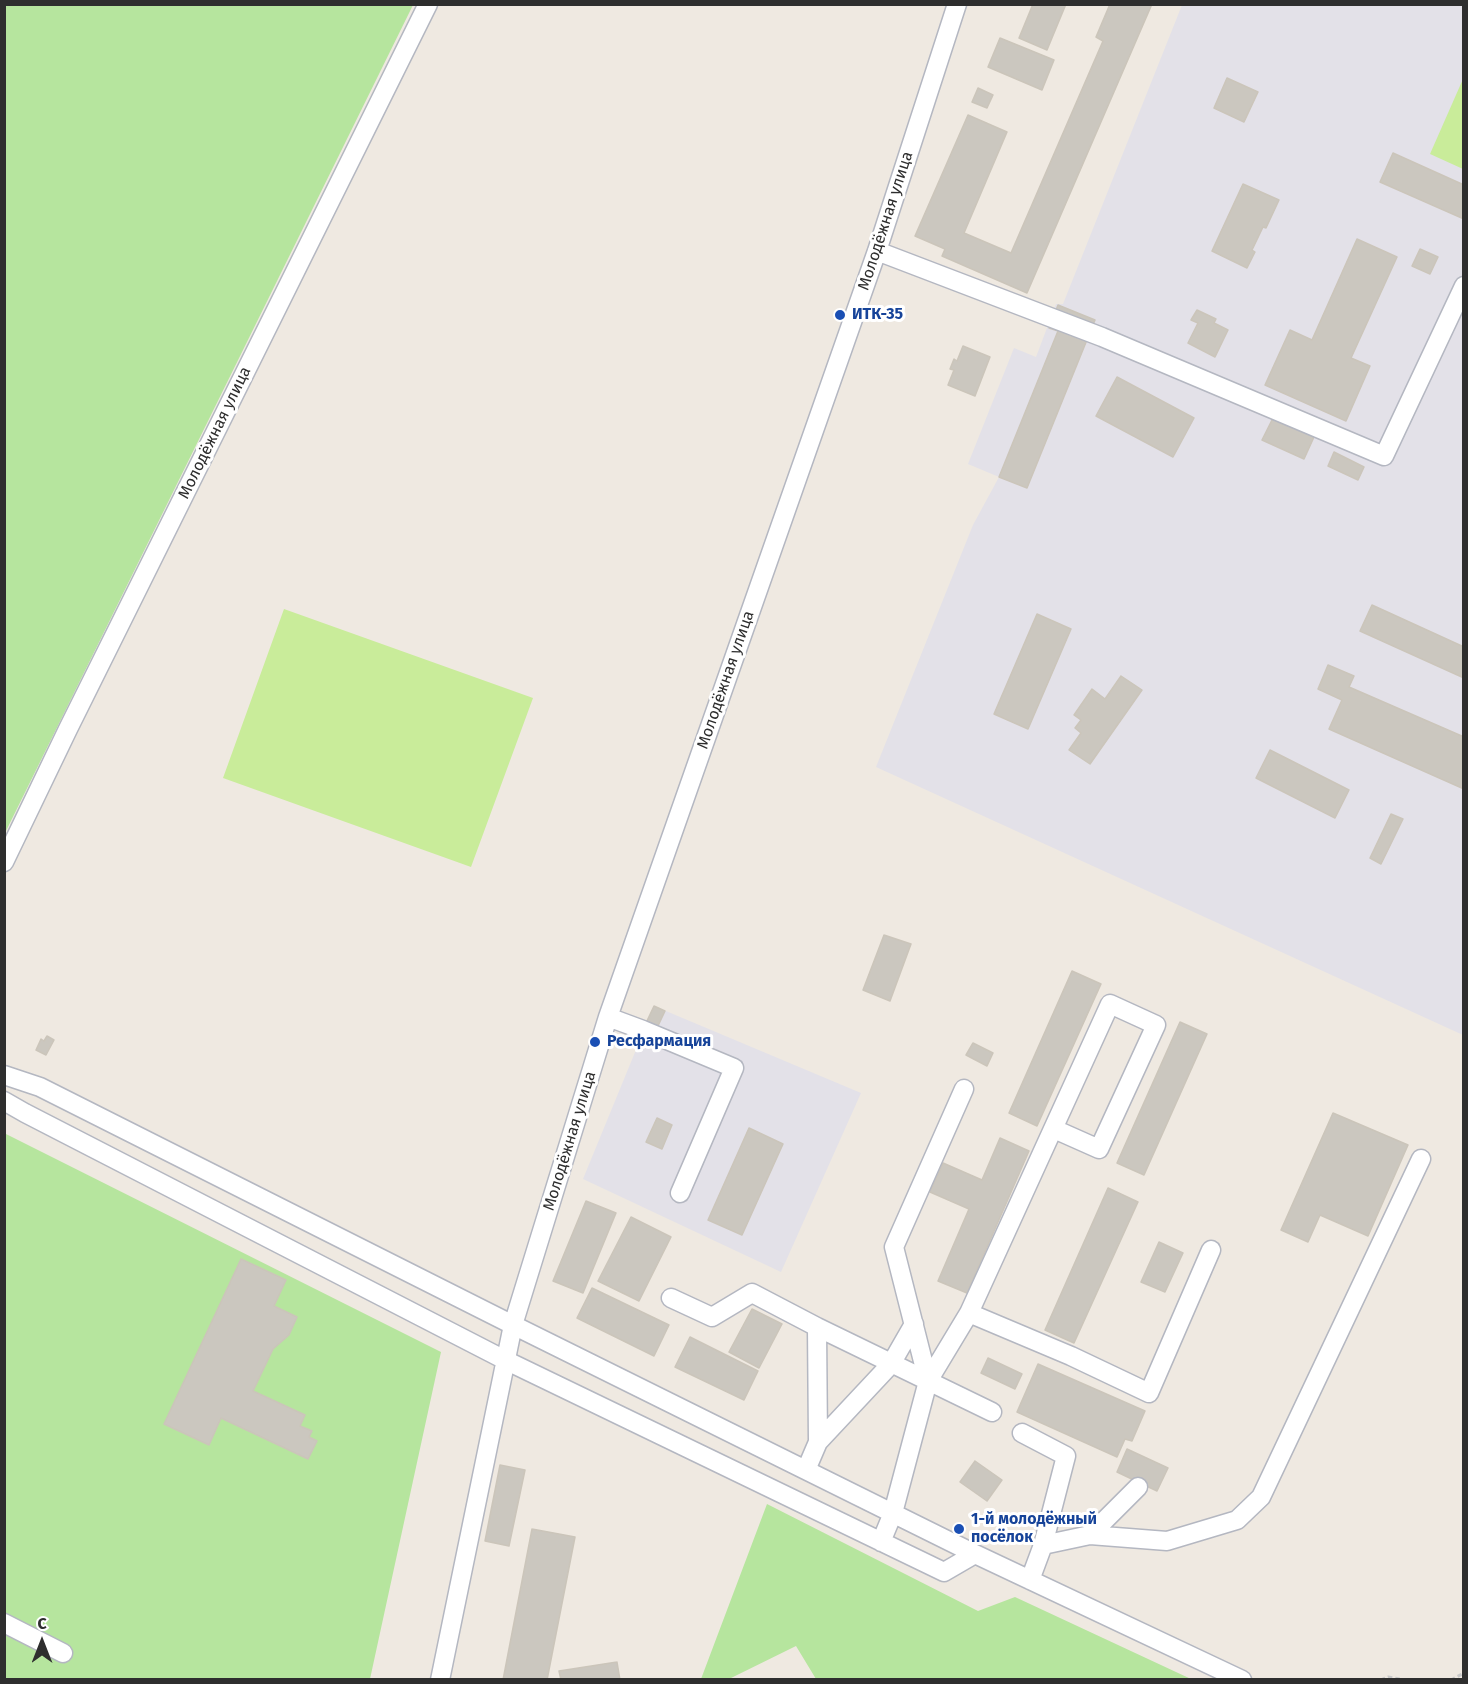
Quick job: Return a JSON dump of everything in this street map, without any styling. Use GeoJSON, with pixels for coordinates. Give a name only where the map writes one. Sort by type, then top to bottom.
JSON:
{"type":"FeatureCollection","features":[{"type":"Feature","properties":{"kind":"street","name":"Молодёжная улица"},"geometry":{"type":"LineString","coordinates":[[4,862],[428,4]]}},
{"type":"Feature","properties":{"kind":"street","name":"Молодёжная улица"},"geometry":{"type":"LineString","coordinates":[[441,1680],[513,1325],[608,1017],[877,251],[957,4]]}},
{"type":"Feature","properties":{"kind":"street"},"geometry":{"type":"LineString","coordinates":[[877,251],[1102,337],[1384,456],[1463,290]]}},
{"type":"Feature","properties":{"kind":"street"},"geometry":{"type":"LineString","coordinates":[[881,1542],[893,1513],[928,1381],[969,1313],[1110,1004],[1156,1025],[1099,1149],[1054,1129]]}},
{"type":"Feature","properties":{"kind":"street"},"geometry":{"type":"LineString","coordinates":[[608,1017],[734,1068],[680,1193]]}},
{"type":"Feature","properties":{"kind":"street"},"geometry":{"type":"LineString","coordinates":[[4,1075],[40,1087],[975,1554],[1242,1680]]}},
{"type":"Feature","properties":{"kind":"street"},"geometry":{"type":"LineString","coordinates":[[25,1113],[40,1087]]}},
{"type":"Feature","properties":{"kind":"street"},"geometry":{"type":"LineString","coordinates":[[928,1381],[894,1248],[964,1089]]}},
{"type":"Feature","properties":{"kind":"street"},"geometry":{"type":"LineString","coordinates":[[4,1101],[505,1359],[944,1572],[975,1554]]}},
{"type":"Feature","properties":{"kind":"street"},"geometry":{"type":"LineString","coordinates":[[1043,1545],[1090,1535],[1167,1541],[1237,1520],[1261,1497],[1421,1159]]}},
{"type":"Feature","properties":{"kind":"street"},"geometry":{"type":"LineString","coordinates":[[969,1313],[1071,1356],[1149,1393],[1211,1250]]}},
{"type":"Feature","properties":{"kind":"street"},"geometry":{"type":"LineString","coordinates":[[671,1298],[712,1317],[752,1293],[891,1364],[992,1412]]}},
{"type":"Feature","properties":{"kind":"street"},"geometry":{"type":"LineString","coordinates":[[806,1470],[818,1442],[891,1364],[914,1323]]}},
{"type":"Feature","properties":{"kind":"street"},"geometry":{"type":"LineString","coordinates":[[817,1327],[818,1442]]}},
{"type":"Feature","properties":{"kind":"street"},"geometry":{"type":"LineString","coordinates":[[1022,1433],[1066,1456],[1043,1545],[1030,1580]]}},
{"type":"Feature","properties":{"kind":"street"},"geometry":{"type":"LineString","coordinates":[[1090,1535],[1138,1487]]}},
{"type":"Feature","properties":{"kind":"street"},"geometry":{"type":"LineString","coordinates":[[4,1623],[63,1653]]}},
{"type":"Feature","properties":{"kind":"path"},"geometry":{"type":"LineString","coordinates":[[1451,1680],[1464,1673]]}},
{"type":"Feature","properties":{"kind":"path"},"geometry":{"type":"LineString","coordinates":[[1381,1680],[1388,1677],[1406,1680]]}},
{"type":"Feature","properties":{"kind":"shaded area"},"geometry":{"type":"Polygon","coordinates":[[[1182,5],[1463,5],[1463,1035],[876,767],[973,525],[999,477],[968,464],[1014,348],[1036,357],[1056,304],[1063,304],[1182,5]]]}},
{"type":"Feature","properties":{"kind":"shaded area"},"geometry":{"type":"Polygon","coordinates":[[[654,1006],[861,1093],[781,1272],[583,1179],[654,1006]]]}},
{"type":"Feature","properties":{"kind":"green space"},"geometry":{"type":"Polygon","coordinates":[[[4,5],[413,5],[5,833],[4,5]]]}},
{"type":"Feature","properties":{"kind":"green space"},"geometry":{"type":"Polygon","coordinates":[[[1463,79],[1463,169],[1430,154],[1463,79]]]}},
{"type":"Feature","properties":{"kind":"green space"},"geometry":{"type":"Polygon","coordinates":[[[284,609],[533,698],[471,867],[223,778],[284,609]]]}},
{"type":"Feature","properties":{"kind":"green space"},"geometry":{"type":"Polygon","coordinates":[[[4,1133],[441,1352],[370,1679],[5,1679],[4,1133]]]}},
{"type":"Feature","properties":{"kind":"green space"},"geometry":{"type":"Polygon","coordinates":[[[767,1504],[978,1611],[1015,1597],[1191,1679],[816,1679],[796,1646],[729,1679],[701,1679],[767,1504]]]}},
{"type":"Feature","properties":{"kind":"building"},"geometry":{"type":"Polygon","coordinates":[[[1033,4],[1066,4],[1047,50],[1019,38],[1033,4]]]}},
{"type":"Feature","properties":{"kind":"building"},"geometry":{"type":"Polygon","coordinates":[[[1110,4],[1152,4],[1027,293],[942,256],[945,249],[915,236],[968,115],[1007,132],[964,233],[1011,253],[1103,41],[1096,37],[1110,4]]]}},
{"type":"Feature","properties":{"kind":"building"},"geometry":{"type":"Polygon","coordinates":[[[1000,38],[1054,60],[1042,90],[988,67],[1000,38]]]}},
{"type":"Feature","properties":{"kind":"building"},"geometry":{"type":"Polygon","coordinates":[[[1227,78],[1258,92],[1244,122],[1214,108],[1227,78]]]}},
{"type":"Feature","properties":{"kind":"building"},"geometry":{"type":"Polygon","coordinates":[[[978,88],[993,95],[987,108],[972,102],[978,88]]]}},
{"type":"Feature","properties":{"kind":"building"},"geometry":{"type":"Polygon","coordinates":[[[1393,153],[1464,185],[1464,219],[1380,182],[1393,153]]]}},
{"type":"Feature","properties":{"kind":"building"},"geometry":{"type":"Polygon","coordinates":[[[1243,184],[1279,200],[1266,228],[1263,227],[1252,250],[1255,252],[1247,268],[1212,251],[1243,184]]]}},
{"type":"Feature","properties":{"kind":"building"},"geometry":{"type":"Polygon","coordinates":[[[1357,239],[1397,257],[1351,358],[1370,366],[1346,421],[1265,385],[1290,330],[1312,340],[1357,239]]]}},
{"type":"Feature","properties":{"kind":"building"},"geometry":{"type":"Polygon","coordinates":[[[1420,249],[1438,257],[1430,274],[1412,266],[1420,249]]]}},
{"type":"Feature","properties":{"kind":"building"},"geometry":{"type":"Polygon","coordinates":[[[1058,305],[1095,320],[1027,488],[999,477],[1058,331],[1049,328],[1058,305]]]}},
{"type":"Feature","properties":{"kind":"building"},"geometry":{"type":"Polygon","coordinates":[[[1197,310],[1216,319],[1214,323],[1228,330],[1215,357],[1188,343],[1198,323],[1191,320],[1197,310]]]}},
{"type":"Feature","properties":{"kind":"building"},"geometry":{"type":"Polygon","coordinates":[[[963,346],[990,357],[975,396],[948,385],[954,370],[950,369],[954,359],[957,361],[963,346]]]}},
{"type":"Feature","properties":{"kind":"building"},"geometry":{"type":"Polygon","coordinates":[[[1117,377],[1194,418],[1173,457],[1096,416],[1117,377]]]}},
{"type":"Feature","properties":{"kind":"building"},"geometry":{"type":"Polygon","coordinates":[[[1273,418],[1314,437],[1304,459],[1262,440],[1273,418]]]}},
{"type":"Feature","properties":{"kind":"building"},"geometry":{"type":"Polygon","coordinates":[[[1334,452],[1364,467],[1358,480],[1328,466],[1334,452]]]}},
{"type":"Feature","properties":{"kind":"building"},"geometry":{"type":"Polygon","coordinates":[[[1372,605],[1464,647],[1464,678],[1360,631],[1372,605]]]}},
{"type":"Feature","properties":{"kind":"building"},"geometry":{"type":"Polygon","coordinates":[[[1037,614],[1071,629],[1028,729],[994,714],[1037,614]]]}},
{"type":"Feature","properties":{"kind":"building"},"geometry":{"type":"Polygon","coordinates":[[[1328,665],[1354,676],[1349,687],[1464,737],[1464,789],[1329,729],[1342,700],[1318,689],[1328,665]]]}},
{"type":"Feature","properties":{"kind":"building"},"geometry":{"type":"Polygon","coordinates":[[[1121,676],[1142,690],[1090,764],[1069,750],[1081,733],[1075,728],[1081,720],[1074,715],[1092,689],[1105,699],[1121,676]]]}},
{"type":"Feature","properties":{"kind":"building"},"geometry":{"type":"Polygon","coordinates":[[[1270,750],[1349,790],[1335,818],[1256,778],[1270,750]]]}},
{"type":"Feature","properties":{"kind":"building"},"geometry":{"type":"Polygon","coordinates":[[[1391,814],[1403,819],[1381,864],[1370,858],[1391,814]]]}},
{"type":"Feature","properties":{"kind":"building"},"geometry":{"type":"Polygon","coordinates":[[[884,935],[911,944],[890,1001],[863,990],[884,935]]]}},
{"type":"Feature","properties":{"kind":"building"},"geometry":{"type":"Polygon","coordinates":[[[1072,971],[1101,984],[1037,1126],[1009,1113],[1072,971]]]}},
{"type":"Feature","properties":{"kind":"building"},"geometry":{"type":"Polygon","coordinates":[[[654,1006],[665,1011],[657,1028],[646,1023],[654,1006]]]}},
{"type":"Feature","properties":{"kind":"building"},"geometry":{"type":"Polygon","coordinates":[[[1180,1022],[1207,1034],[1144,1175],[1117,1163],[1180,1022]]]}},
{"type":"Feature","properties":{"kind":"building"},"geometry":{"type":"Polygon","coordinates":[[[47,1036],[54,1040],[46,1055],[36,1050],[41,1039],[44,1041],[47,1036]]]}},
{"type":"Feature","properties":{"kind":"building"},"geometry":{"type":"Polygon","coordinates":[[[973,1043],[993,1053],[987,1066],[966,1055],[973,1043]]]}},
{"type":"Feature","properties":{"kind":"building"},"geometry":{"type":"Polygon","coordinates":[[[1333,1113],[1408,1145],[1368,1236],[1320,1215],[1308,1242],[1281,1230],[1333,1113]]]}},
{"type":"Feature","properties":{"kind":"building"},"geometry":{"type":"Polygon","coordinates":[[[657,1118],[672,1125],[662,1149],[646,1142],[657,1118]]]}},
{"type":"Feature","properties":{"kind":"building"},"geometry":{"type":"Polygon","coordinates":[[[749,1128],[783,1144],[742,1235],[708,1220],[749,1128]]]}},
{"type":"Feature","properties":{"kind":"building"},"geometry":{"type":"Polygon","coordinates":[[[1000,1138],[1029,1151],[967,1293],[938,1281],[969,1209],[930,1192],[943,1163],[982,1180],[1000,1138]]]}},
{"type":"Feature","properties":{"kind":"building"},"geometry":{"type":"Polygon","coordinates":[[[1108,1188],[1138,1202],[1074,1343],[1045,1330],[1108,1188]]]}},
{"type":"Feature","properties":{"kind":"building"},"geometry":{"type":"Polygon","coordinates":[[[586,1201],[616,1213],[583,1293],[553,1281],[586,1201]]]}},
{"type":"Feature","properties":{"kind":"building"},"geometry":{"type":"Polygon","coordinates":[[[631,1217],[671,1237],[639,1301],[598,1281],[631,1217]]]}},
{"type":"Feature","properties":{"kind":"building"},"geometry":{"type":"Polygon","coordinates":[[[1159,1242],[1183,1253],[1165,1292],[1141,1282],[1159,1242]]]}},
{"type":"Feature","properties":{"kind":"building"},"geometry":{"type":"Polygon","coordinates":[[[241,1259],[286,1280],[274,1306],[297,1317],[289,1335],[273,1349],[253,1391],[305,1415],[300,1426],[312,1431],[309,1437],[317,1441],[308,1459],[221,1418],[209,1445],[164,1424],[241,1259]]]}},
{"type":"Feature","properties":{"kind":"building"},"geometry":{"type":"Polygon","coordinates":[[[592,1288],[669,1325],[654,1356],[577,1318],[592,1288]]]}},
{"type":"Feature","properties":{"kind":"building"},"geometry":{"type":"Polygon","coordinates":[[[752,1309],[782,1324],[759,1368],[729,1352],[752,1309]]]}},
{"type":"Feature","properties":{"kind":"building"},"geometry":{"type":"Polygon","coordinates":[[[690,1337],[758,1371],[744,1400],[675,1367],[690,1337]]]}},
{"type":"Feature","properties":{"kind":"building"},"geometry":{"type":"Polygon","coordinates":[[[988,1358],[1022,1374],[1015,1389],[981,1373],[988,1358]]]}},
{"type":"Feature","properties":{"kind":"building"},"geometry":{"type":"Polygon","coordinates":[[[1038,1364],[1145,1411],[1132,1441],[1125,1439],[1117,1457],[1017,1412],[1038,1364]]]}},
{"type":"Feature","properties":{"kind":"building"},"geometry":{"type":"Polygon","coordinates":[[[1127,1449],[1168,1468],[1157,1491],[1117,1472],[1127,1449]]]}},
{"type":"Feature","properties":{"kind":"building"},"geometry":{"type":"Polygon","coordinates":[[[975,1461],[1002,1480],[987,1501],[960,1482],[975,1461]]]}},
{"type":"Feature","properties":{"kind":"building"},"geometry":{"type":"Polygon","coordinates":[[[500,1465],[525,1470],[509,1546],[485,1541],[500,1465]]]}},
{"type":"Feature","properties":{"kind":"building"},"geometry":{"type":"Polygon","coordinates":[[[532,1529],[575,1537],[547,1680],[503,1680],[532,1529]]]}},
{"type":"Feature","properties":{"kind":"building"},"geometry":{"type":"Polygon","coordinates":[[[617,1662],[620,1680],[561,1680],[559,1671],[617,1662]]]}},
{"type":"Feature","properties":{"kind":"place","name":"ИТК-35"},"geometry":{"type":"Point","coordinates":[840,315]}},
{"type":"Feature","properties":{"kind":"place","name":"Ресфармация"},"geometry":{"type":"Point","coordinates":[595,1042]}},
{"type":"Feature","properties":{"kind":"place","name":"1-й молодёжный посёлок"},"geometry":{"type":"Point","coordinates":[959,1529]}}]}
